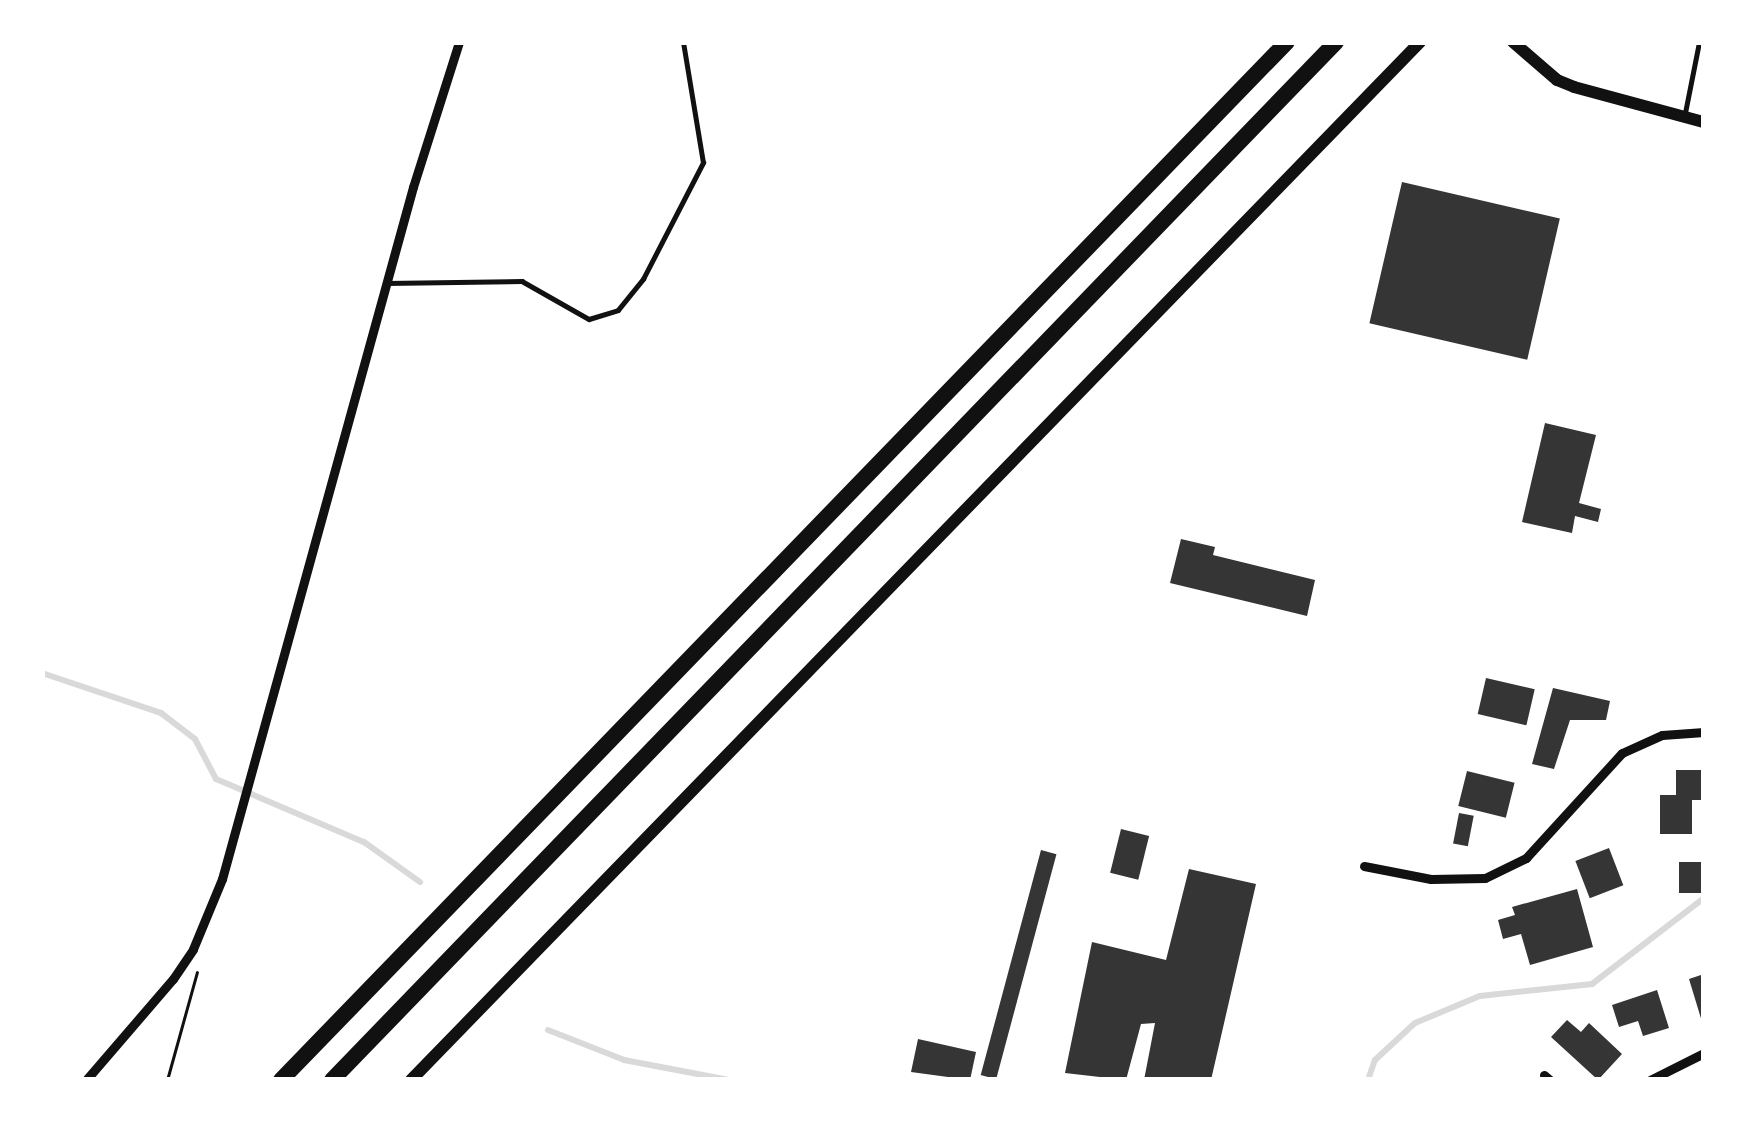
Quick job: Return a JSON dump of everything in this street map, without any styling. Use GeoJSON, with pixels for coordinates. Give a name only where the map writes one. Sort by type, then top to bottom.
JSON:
{"type":"FeatureCollection","features":[{"type":"Feature","properties":{"kind":"highway"},"geometry":{"type":"LineString","coordinates":[[281,1080],[1287,42]]}},
{"type":"Feature","properties":{"kind":"highway"},"geometry":{"type":"LineString","coordinates":[[332,1080],[1336,42]]}},
{"type":"Feature","properties":{"kind":"street"},"geometry":{"type":"LineString","coordinates":[[86,1080],[173,979],[193,949],[222,879],[386,283],[460,42]]}},
{"type":"Feature","properties":{"kind":"street"},"geometry":{"type":"LineString","coordinates":[[410,1080],[1420,42]]}},
{"type":"Feature","properties":{"kind":"street"},"geometry":{"type":"LineString","coordinates":[[1513,42],[1557,80],[1598,97],[1704,122]]}},
{"type":"Feature","properties":{"kind":"street"},"geometry":{"type":"LineString","coordinates":[[1364,866],[1462,881],[1505,870],[1545,840],[1622,753],[1662,735],[1704,732]]}},
{"type":"Feature","properties":{"kind":"street"},"geometry":{"type":"LineString","coordinates":[[1650,1080],[1704,1053]]}},
{"type":"Feature","properties":{"kind":"lane"},"geometry":{"type":"LineString","coordinates":[[386,283],[522,280],[589,320],[618,310],[643,279],[703,163],[682,42]]}},
{"type":"Feature","properties":{"kind":"lane"},"geometry":{"type":"LineString","coordinates":[[1684,118],[1699,42]]}},
{"type":"Feature","properties":{"kind":"path"},"geometry":{"type":"LineString","coordinates":[[167,1080],[198,968]]}},
{"type":"Feature","properties":{"kind":"building"},"geometry":{"type":"Polygon","coordinates":[[[1402,182],[1560,218],[1527,360],[1369,323],[1402,182]]]}},
{"type":"Feature","properties":{"kind":"building"},"geometry":{"type":"Polygon","coordinates":[[[1545,423],[1596,435],[1579,503],[1601,509],[1598,522],[1575,516],[1572,533],[1522,522],[1545,423]]]}},
{"type":"Feature","properties":{"kind":"building"},"geometry":{"type":"Polygon","coordinates":[[[1181,539],[1215,547],[1213,555],[1315,580],[1307,616],[1170,583],[1181,539]]]}},
{"type":"Feature","properties":{"kind":"building"},"geometry":{"type":"Polygon","coordinates":[[[1486,678],[1535,689],[1526,725],[1478,714],[1486,678]]]}},
{"type":"Feature","properties":{"kind":"building"},"geometry":{"type":"Polygon","coordinates":[[[1553,688],[1610,701],[1606,720],[1570,720],[1554,769],[1532,764],[1553,688]]]}},
{"type":"Feature","properties":{"kind":"building"},"geometry":{"type":"Polygon","coordinates":[[[1676,770],[1704,770],[1704,800],[1692,800],[1692,834],[1660,834],[1660,795],[1676,795],[1676,770]]]}},
{"type":"Feature","properties":{"kind":"building"},"geometry":{"type":"Polygon","coordinates":[[[1467,771],[1515,783],[1506,818],[1458,806],[1467,771]]]}},
{"type":"Feature","properties":{"kind":"building"},"geometry":{"type":"Polygon","coordinates":[[[1459,813],[1474,816],[1468,846],[1453,843],[1459,813]]]}},
{"type":"Feature","properties":{"kind":"building"},"geometry":{"type":"Polygon","coordinates":[[[1121,829],[1149,836],[1138,880],[1110,873],[1121,829]]]}},
{"type":"Feature","properties":{"kind":"building"},"geometry":{"type":"Polygon","coordinates":[[[1609,848],[1623,885],[1590,898],[1575,861],[1609,848]]]}},
{"type":"Feature","properties":{"kind":"building"},"geometry":{"type":"Polygon","coordinates":[[[1041,850],[1056,854],[996,1079],[981,1075],[1041,850]]]}},
{"type":"Feature","properties":{"kind":"building"},"geometry":{"type":"Polygon","coordinates":[[[1679,862],[1704,862],[1704,893],[1679,893],[1679,862]]]}},
{"type":"Feature","properties":{"kind":"building"},"geometry":{"type":"Polygon","coordinates":[[[1189,869],[1256,884],[1211,1080],[1144,1080],[1155,1023],[1141,1024],[1126,1080],[1065,1073],[1092,942],[1166,960],[1189,869]]]}},
{"type":"Feature","properties":{"kind":"building"},"geometry":{"type":"Polygon","coordinates":[[[1577,889],[1593,947],[1530,965],[1521,934],[1503,939],[1498,920],[1515,915],[1512,907],[1577,889]]]}},
{"type":"Feature","properties":{"kind":"building"},"geometry":{"type":"Polygon","coordinates":[[[1704,974],[1704,1024],[1703,1025],[1689,979],[1704,974]]]}},
{"type":"Feature","properties":{"kind":"building"},"geometry":{"type":"Polygon","coordinates":[[[1657,990],[1669,1028],[1643,1036],[1638,1021],[1619,1027],[1612,1005],[1657,990]]]}},
{"type":"Feature","properties":{"kind":"building"},"geometry":{"type":"Polygon","coordinates":[[[1567,1020],[1581,1032],[1589,1023],[1622,1054],[1598,1080],[1551,1037],[1567,1020]]]}},
{"type":"Feature","properties":{"kind":"building"},"geometry":{"type":"Polygon","coordinates":[[[918,1039],[976,1052],[970,1080],[911,1072],[918,1039]]]}},
{"type":"Feature","properties":{"kind":"waterway"},"geometry":{"type":"LineString","coordinates":[[42,673],[161,713],[195,739],[216,779],[364,842],[420,882]]}},
{"type":"Feature","properties":{"kind":"waterway"},"geometry":{"type":"LineString","coordinates":[[1368,1080],[1375,1060],[1415,1023],[1480,996],[1592,984],[1704,898]]}},
{"type":"Feature","properties":{"kind":"waterway"},"geometry":{"type":"LineString","coordinates":[[548,1030],[624,1060],[729,1080]]}}]}
